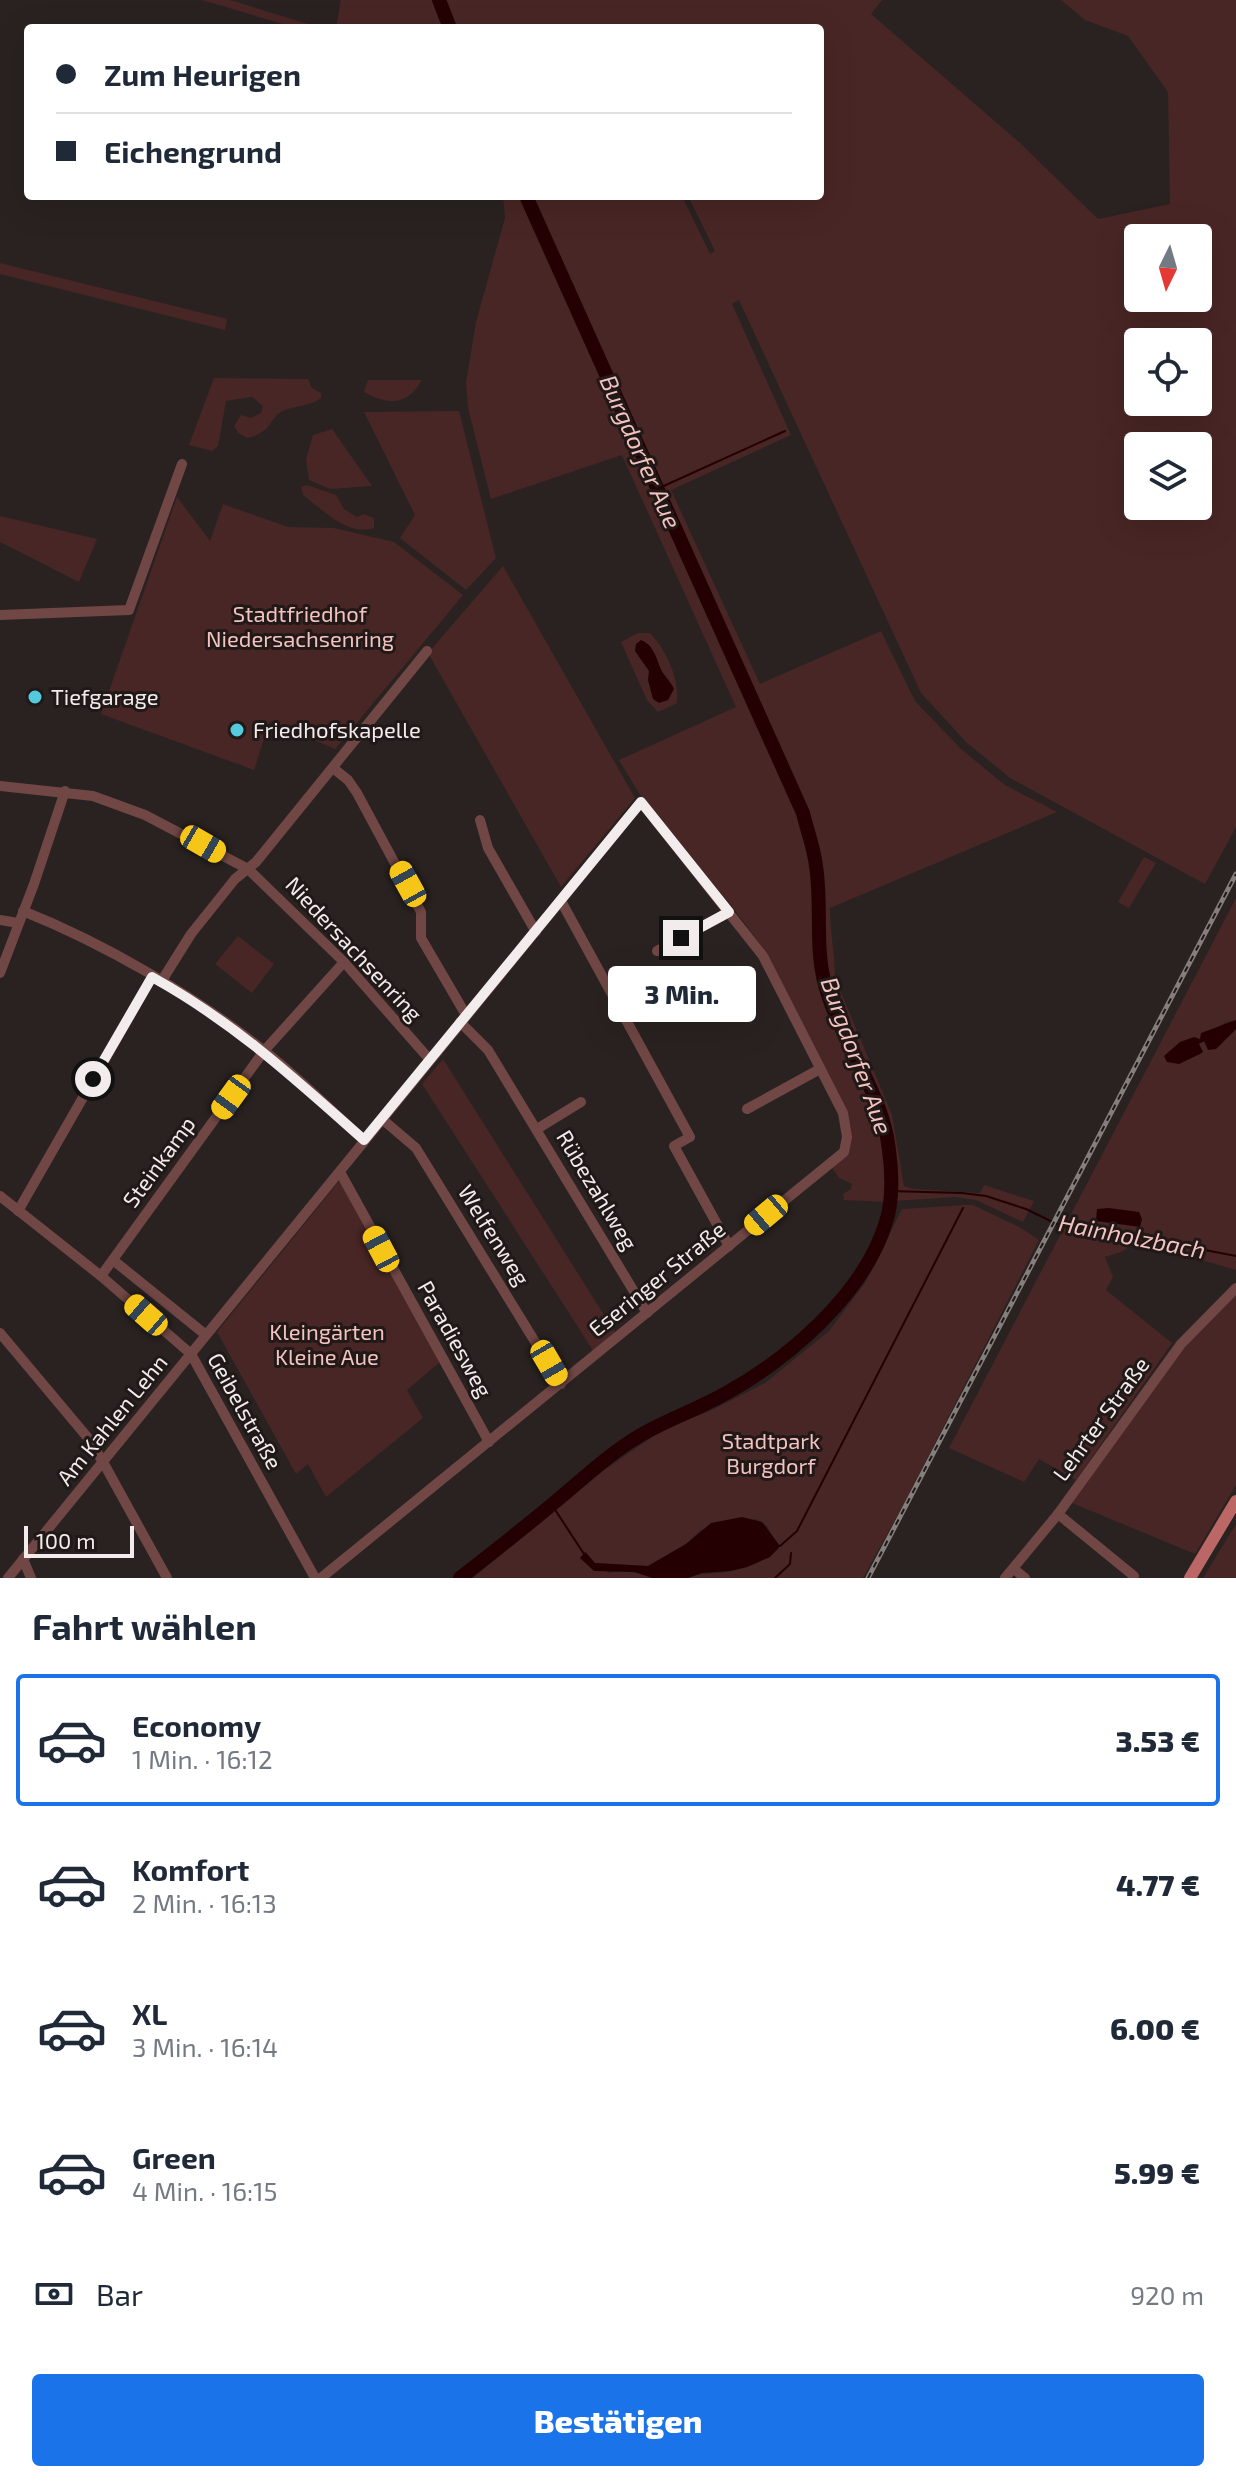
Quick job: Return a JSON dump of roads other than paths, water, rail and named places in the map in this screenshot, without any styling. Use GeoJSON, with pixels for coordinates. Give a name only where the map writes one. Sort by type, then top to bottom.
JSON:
{"type":"FeatureCollection","features":[{"type":"Feature","properties":{"kind":"main road"},"geometry":{"type":"LineString","coordinates":[[1190,1578],[1236,1501]]}},
{"type":"Feature","properties":{"kind":"street"},"geometry":{"type":"LineString","coordinates":[[0,615],[129,610],[182,464]]}},
{"type":"Feature","properties":{"kind":"street"},"geometry":{"type":"LineString","coordinates":[[18,1211],[156,980],[235,879],[248,869],[427,651]]}},
{"type":"Feature","properties":{"kind":"street","name":"Rübezahlweg"},"geometry":{"type":"LineString","coordinates":[[333,768],[348,780],[357,793],[408,884],[421,912],[421,938],[463,1019],[488,1050],[647,1313]]}},
{"type":"Feature","properties":{"kind":"street","name":"Niedersachsenring"},"geometry":{"type":"LineString","coordinates":[[0,786],[93,796],[145,815],[248,869],[344,962],[430,1060]]}},
{"type":"Feature","properties":{"kind":"street"},"geometry":{"type":"LineString","coordinates":[[0,973],[65,791]]}},
{"type":"Feature","properties":{"kind":"street","name":"Am Kahlen Lehn"},"geometry":{"type":"LineString","coordinates":[[8,1578],[641,802],[729,912]]}},
{"type":"Feature","properties":{"kind":"street"},"geometry":{"type":"LineString","coordinates":[[480,820],[488,848],[536,932]]}},
{"type":"Feature","properties":{"kind":"street"},"geometry":{"type":"LineString","coordinates":[[561,901],[690,1137],[674,1146],[729,1246]]}},
{"type":"Feature","properties":{"kind":"street"},"geometry":{"type":"LineString","coordinates":[[23,911],[75,932],[231,1026],[264,1051],[364,1140]]}},
{"type":"Feature","properties":{"kind":"street"},"geometry":{"type":"LineString","coordinates":[[657,951],[729,912],[763,956],[820,1069],[747,1109]]}},
{"type":"Feature","properties":{"kind":"street"},"geometry":{"type":"LineString","coordinates":[[0,920],[18,923]]}},
{"type":"Feature","properties":{"kind":"street","name":"Steinkamp"},"geometry":{"type":"LineString","coordinates":[[101,1276],[264,1051],[344,962]]}},
{"type":"Feature","properties":{"kind":"street","name":"Eseringer Straße"},"geometry":{"type":"LineString","coordinates":[[318,1578],[844,1152],[847,1137],[843,1113],[820,1069]]}},
{"type":"Feature","properties":{"kind":"street","name":"Rübezahlweg"},"geometry":{"type":"LineString","coordinates":[[537,1129],[581,1102]]}},
{"type":"Feature","properties":{"kind":"street","name":"Welfenweg"},"geometry":{"type":"LineString","coordinates":[[382,1119],[416,1148],[561,1384]]}},
{"type":"Feature","properties":{"kind":"street","name":"Paradiesweg"},"geometry":{"type":"LineString","coordinates":[[340,1172],[489,1442]]}},
{"type":"Feature","properties":{"kind":"street","name":"Geibelstraße"},"geometry":{"type":"LineString","coordinates":[[0,1196],[101,1276],[191,1354],[318,1578]]}},
{"type":"Feature","properties":{"kind":"street","name":"Geibelstraße"},"geometry":{"type":"LineString","coordinates":[[113,1260],[206,1335]]}},
{"type":"Feature","properties":{"kind":"street","name":"Lehrter Straße"},"geometry":{"type":"LineString","coordinates":[[1005,1578],[1058,1514],[1181,1344],[1236,1288]]}},
{"type":"Feature","properties":{"kind":"street"},"geometry":{"type":"LineString","coordinates":[[0,1333],[75,1420],[103,1462],[167,1578]]}},
{"type":"Feature","properties":{"kind":"street"},"geometry":{"type":"LineString","coordinates":[[1058,1514],[1134,1576]]}},
{"type":"Feature","properties":{"kind":"street"},"geometry":{"type":"LineString","coordinates":[[23,1559],[31,1578]]}},
{"type":"Feature","properties":{"kind":"street"},"geometry":{"type":"LineString","coordinates":[[1014,1569],[1025,1578]]}},
{"type":"Feature","properties":{"kind":"waterway","name":"Burgdorfer Aue"},"geometry":{"type":"LineString","coordinates":[[439,0],[448,24]]}},
{"type":"Feature","properties":{"kind":"waterway","name":"Burgdorfer Aue"},"geometry":{"type":"LineString","coordinates":[[460,1578],[621,1448],[747,1381],[797,1344],[842,1300],[860,1275],[886,1222],[891,1196],[885,1128],[824,981],[816,866],[803,813],[528,200]]}},
{"type":"Feature","properties":{"kind":"waterway"},"geometry":{"type":"LineString","coordinates":[[657,489],[785,431]]}},
{"type":"Feature","properties":{"kind":"waterway","name":"Hainholzbach"},"geometry":{"type":"LineString","coordinates":[[889,1191],[986,1196],[1026,1209],[1063,1227],[1112,1232],[1236,1256]]}},
{"type":"Feature","properties":{"kind":"waterway"},"geometry":{"type":"LineString","coordinates":[[780,1546],[797,1531],[963,1208]]}},
{"type":"Feature","properties":{"kind":"waterway"},"geometry":{"type":"LineString","coordinates":[[552,1505],[584,1554]]}},
{"type":"Feature","properties":{"kind":"waterway"},"geometry":{"type":"LineString","coordinates":[[775,1578],[790,1564],[791,1553]]}},
{"type":"Feature","properties":{"kind":"railway"},"geometry":{"type":"LineString","coordinates":[[868,1578],[1236,874]]}},
{"type":"Feature","properties":{"kind":"place","name":"Tiefgarage"},"geometry":{"type":"Point","coordinates":[35,697]}},
{"type":"Feature","properties":{"kind":"place","name":"Friedhofskapelle"},"geometry":{"type":"Point","coordinates":[237,730]}},
{"type":"Feature","properties":{"kind":"park label","name":"Stadtfriedhof Niedersachsenring"},"geometry":{"type":"Point","coordinates":[300,626]}},
{"type":"Feature","properties":{"kind":"park label","name":"Kleingärten Kleine Aue"},"geometry":{"type":"Point","coordinates":[327,1344]}},
{"type":"Feature","properties":{"kind":"park label","name":"Stadtpark Burgdorf"},"geometry":{"type":"Point","coordinates":[771,1454]}}]}
